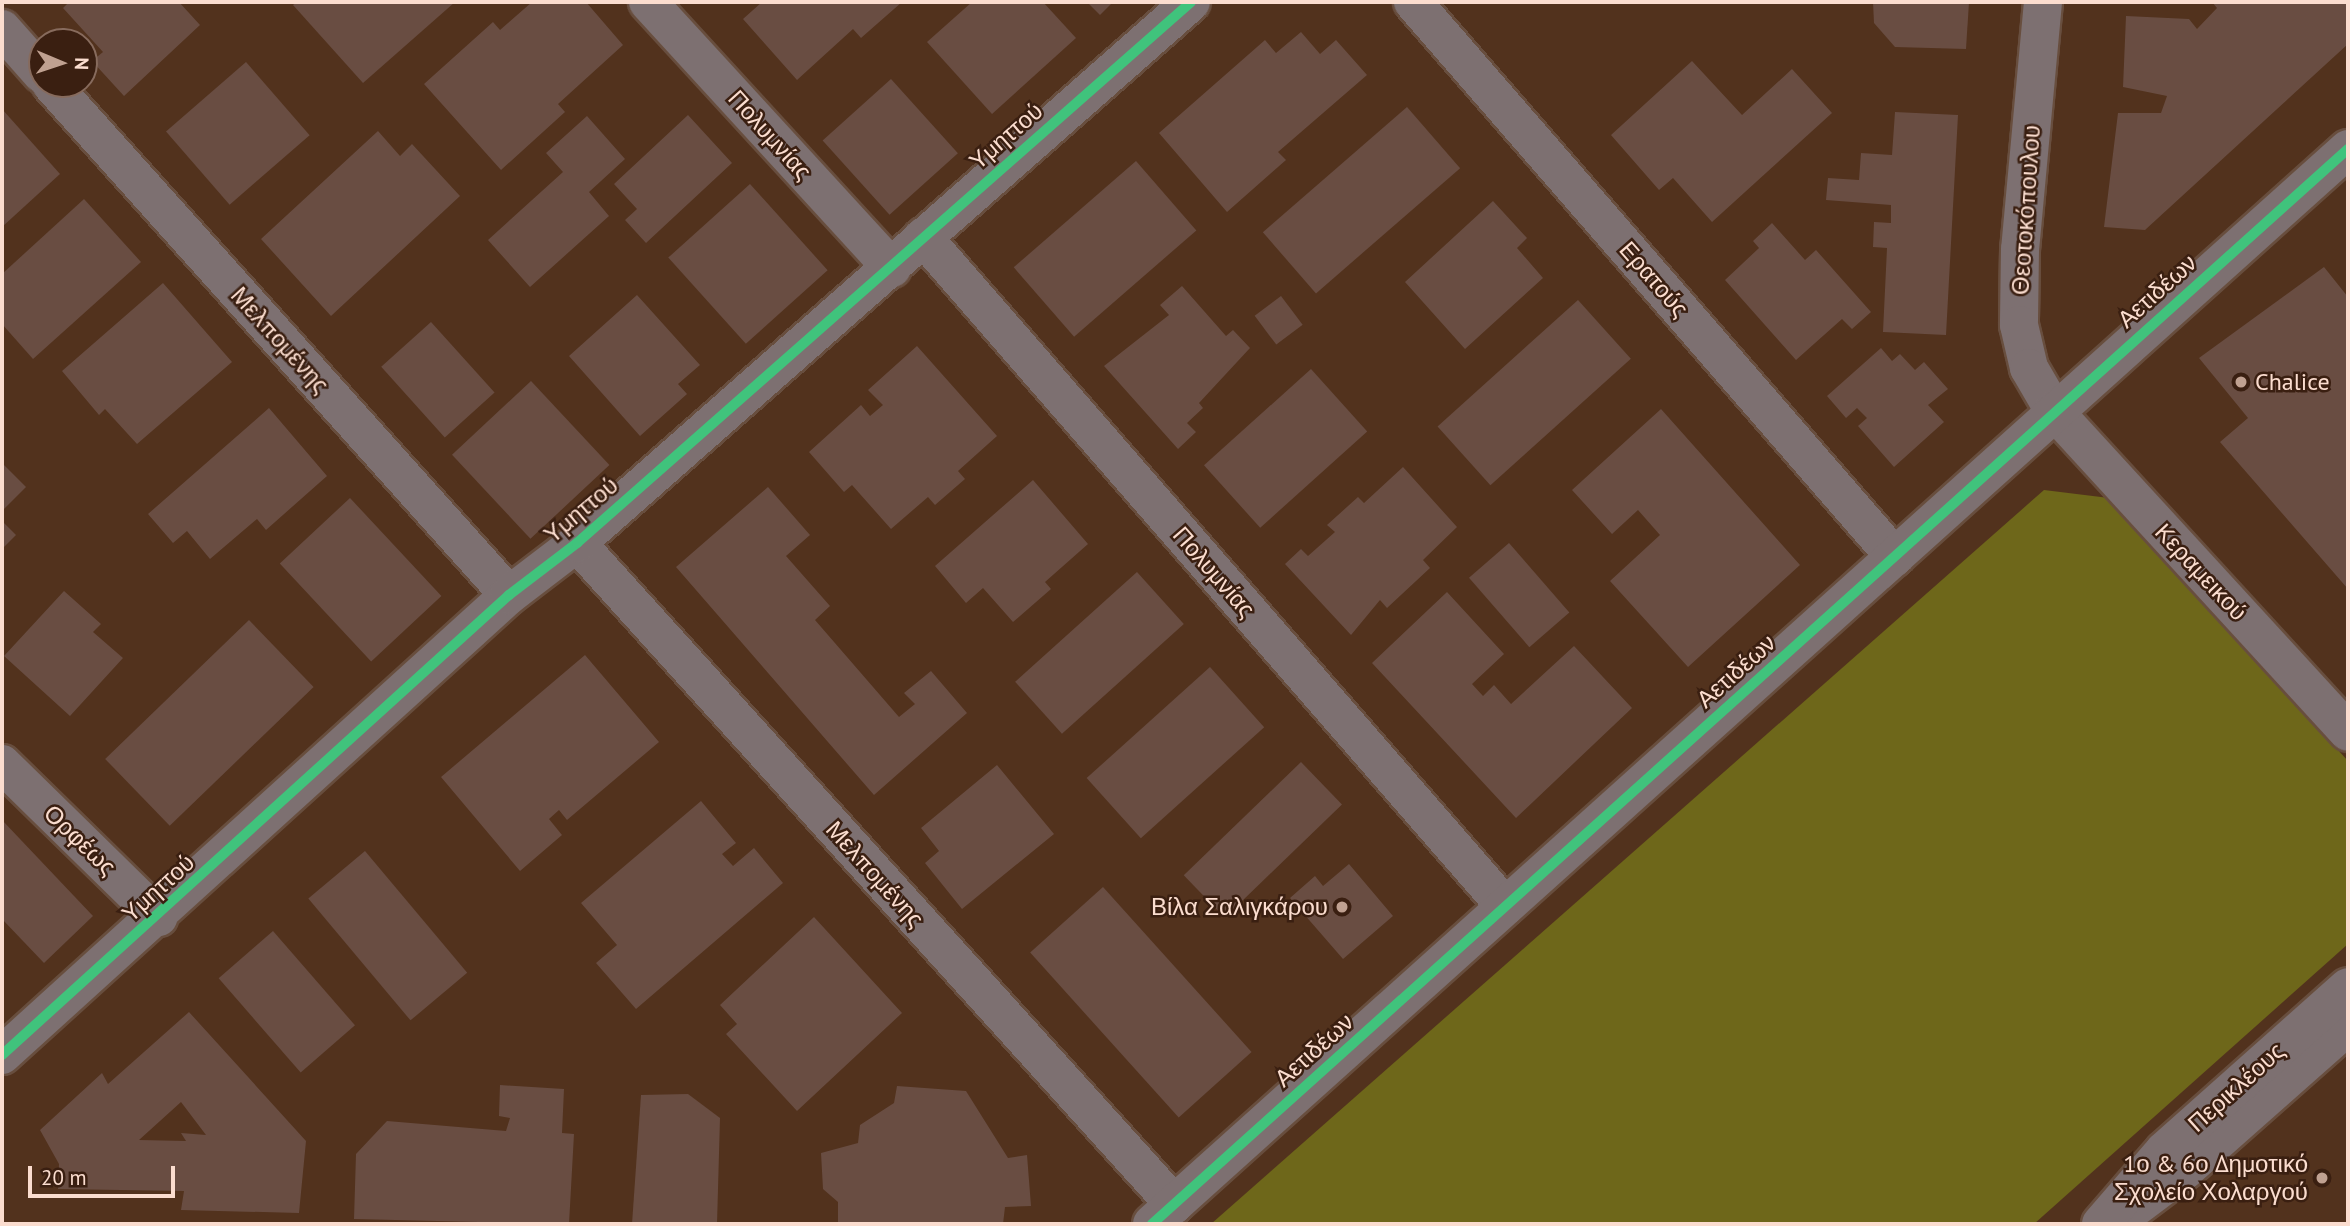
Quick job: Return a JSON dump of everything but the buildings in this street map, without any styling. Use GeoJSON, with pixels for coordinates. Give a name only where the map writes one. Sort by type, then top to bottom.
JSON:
{"type":"FeatureCollection","features":[{"type":"Feature","properties":{"kind":"street","name":"Πολυμνίας"},"geometry":{"type":"LineString","coordinates":[[648,2],[891,268]]}},
{"type":"Feature","properties":{"kind":"street","name":"Υμηττού"},"geometry":{"type":"LineString","coordinates":[[2,1055],[158,917],[509,595],[577,543],[1191,2]]}},
{"type":"Feature","properties":{"kind":"street","name":"Ερατούς"},"geometry":{"type":"LineString","coordinates":[[1413,2],[1895,557]]}},
{"type":"Feature","properties":{"kind":"street","name":"Θεοτοκόπουλου"},"geometry":{"type":"LineString","coordinates":[[2043,2],[2021,249],[2019,325],[2029,368],[2054,411]]}},
{"type":"Feature","properties":{"kind":"street"},"geometry":{"type":"LineString","coordinates":[[2,29],[28,58]]}},
{"type":"Feature","properties":{"kind":"street","name":"Μελπομένης"},"geometry":{"type":"LineString","coordinates":[[64,98],[509,595]]}},
{"type":"Feature","properties":{"kind":"street","name":"Αετιδέων"},"geometry":{"type":"LineString","coordinates":[[1163,1214],[2348,149]]}},
{"type":"Feature","properties":{"kind":"street","name":"Πολυμνίας"},"geometry":{"type":"LineString","coordinates":[[923,237],[1505,906]]}},
{"type":"Feature","properties":{"kind":"street","name":"Κεραμεικού"},"geometry":{"type":"LineString","coordinates":[[2054,411],[2348,732]]}},
{"type":"Feature","properties":{"kind":"street","name":"Μελπομένης"},"geometry":{"type":"LineString","coordinates":[[577,543],[1163,1214]]}},
{"type":"Feature","properties":{"kind":"street","name":"Ορφέως"},"geometry":{"type":"LineString","coordinates":[[2,764],[158,917]]}},
{"type":"Feature","properties":{"kind":"street","name":"Περικλέους"},"geometry":{"type":"LineString","coordinates":[[2101,1224],[2164,1151],[2348,987]]}},
{"type":"Feature","properties":{"kind":"street","name":"Περικλέους"},"geometry":{"type":"LineString","coordinates":[[2113,1224],[2185,1170],[2348,1026]]}},
{"type":"Feature","properties":{"kind":"shaded area"},"geometry":{"type":"Polygon","coordinates":[[[2044,490],[2109,498],[2348,761],[2348,944],[2034,1224],[1211,1224],[2044,490]]]}},
{"type":"Feature","properties":{"kind":"cycle path"},"geometry":{"type":"LineString","coordinates":[[2,1055],[509,595],[577,543],[1191,2]]}},
{"type":"Feature","properties":{"kind":"cycle path"},"geometry":{"type":"LineString","coordinates":[[1152,1224],[2348,149]]}},
{"type":"Feature","properties":{"kind":"place","name":"Chalice"},"geometry":{"type":"Point","coordinates":[2241,382]}},
{"type":"Feature","properties":{"kind":"place","name":"Βίλα Σαλιγκάρου"},"geometry":{"type":"Point","coordinates":[1342,907]}},
{"type":"Feature","properties":{"kind":"place","name":"1ο & 6ο Δημοτικό Σχολείο Χολαργού"},"geometry":{"type":"Point","coordinates":[2322,1178]}}]}
